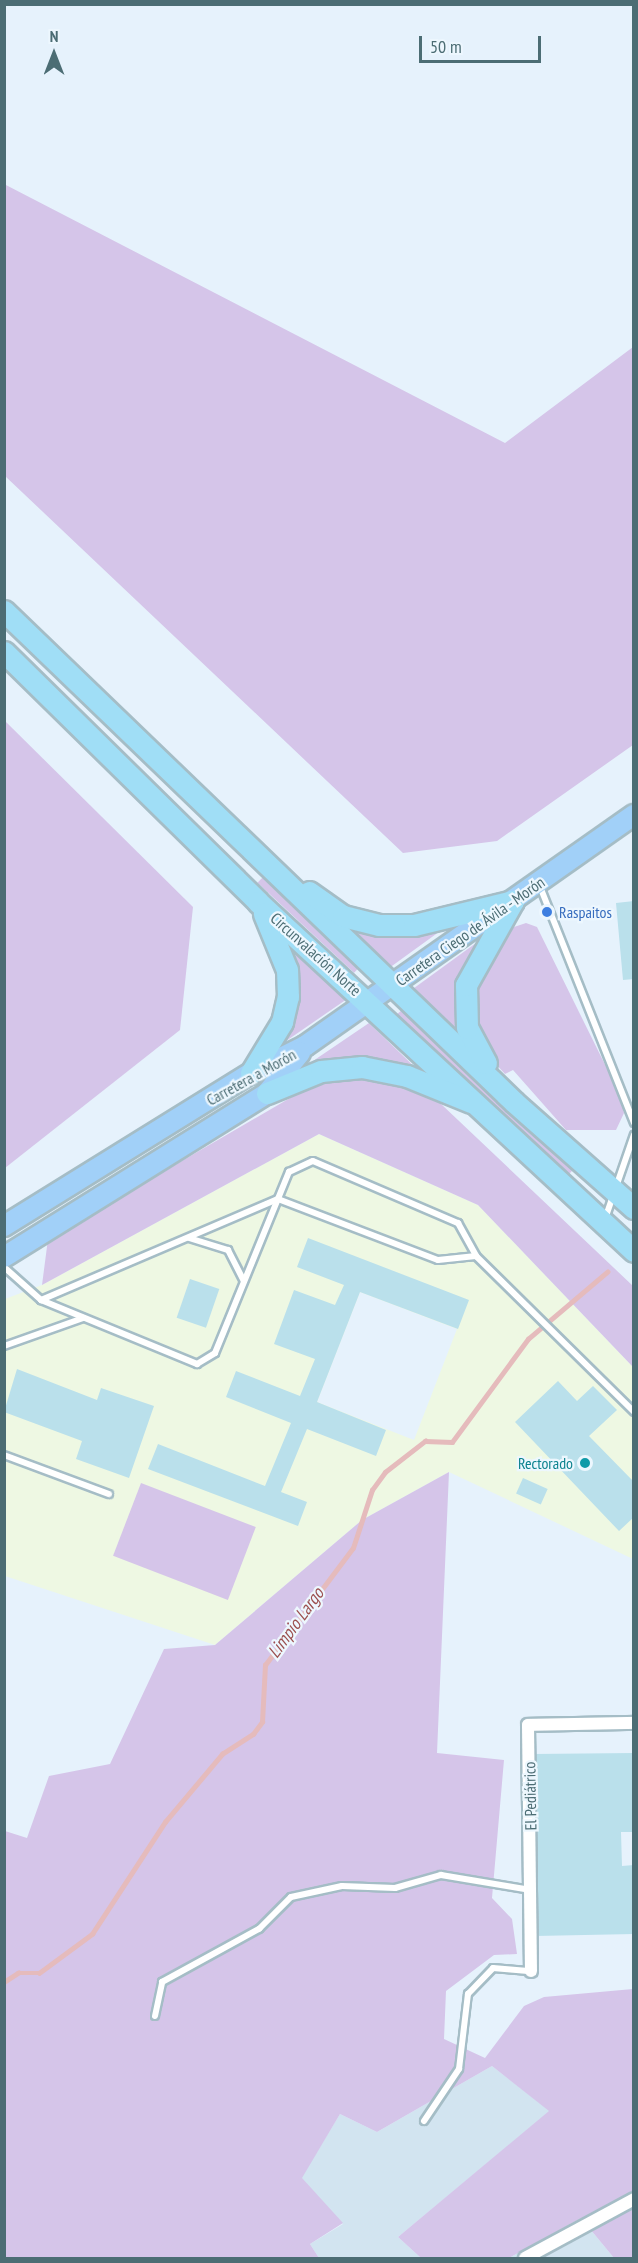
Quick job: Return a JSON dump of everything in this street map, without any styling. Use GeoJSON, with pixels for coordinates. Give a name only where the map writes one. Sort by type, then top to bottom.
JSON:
{"type":"FeatureCollection","features":[{"type":"Feature","properties":{"kind":"highway","name":"Circunvalación Norte"},"geometry":{"type":"LineString","coordinates":[[4,611],[514,1102],[633,1208]]}},
{"type":"Feature","properties":{"kind":"highway","name":"Circunvalación Norte"},"geometry":{"type":"LineString","coordinates":[[4,652],[258,902],[480,1105],[633,1251]]}},
{"type":"Feature","properties":{"kind":"highway"},"geometry":{"type":"LineString","coordinates":[[256,855],[344,916],[379,925],[414,925],[513,901]]}},
{"type":"Feature","properties":{"kind":"highway"},"geometry":{"type":"LineString","coordinates":[[513,901],[466,985],[464,1012],[472,1043],[514,1102]]}},
{"type":"Feature","properties":{"kind":"highway"},"geometry":{"type":"LineString","coordinates":[[251,1073],[282,1022],[288,997],[287,970],[258,902]]}},
{"type":"Feature","properties":{"kind":"highway"},"geometry":{"type":"LineString","coordinates":[[267,1093],[321,1071],[362,1067],[407,1076],[480,1105]]}},
{"type":"Feature","properties":{"kind":"main road","name":"Carretera Ciego de Ávila - Morón"},"geometry":{"type":"LineString","coordinates":[[305,1046],[370,1004],[633,815]]}},
{"type":"Feature","properties":{"kind":"main road","name":"Carretera a Morón"},"geometry":{"type":"LineString","coordinates":[[4,1226],[251,1073],[305,1046]]}},
{"type":"Feature","properties":{"kind":"main road","name":"Carretera a Morón"},"geometry":{"type":"LineString","coordinates":[[4,1257],[267,1093],[305,1046]]}},
{"type":"Feature","properties":{"kind":"street","name":"El Pediátrico"},"geometry":{"type":"LineString","coordinates":[[531,1971],[528,1725],[633,1724]]}},
{"type":"Feature","properties":{"kind":"street"},"geometry":{"type":"LineString","coordinates":[[525,2259],[633,2199]]}},
{"type":"Feature","properties":{"kind":"lane"},"geometry":{"type":"LineString","coordinates":[[539,883],[633,1124]]}},
{"type":"Feature","properties":{"kind":"lane"},"geometry":{"type":"LineString","coordinates":[[604,1222],[618,1193],[633,1135]]}},
{"type":"Feature","properties":{"kind":"lane"},"geometry":{"type":"LineString","coordinates":[[4,1267],[41,1300],[197,1364],[215,1353],[289,1172],[313,1161],[458,1223],[476,1256],[546,1330],[633,1412]]}},
{"type":"Feature","properties":{"kind":"lane"},"geometry":{"type":"LineString","coordinates":[[41,1300],[278,1199],[438,1260],[476,1256]]}},
{"type":"Feature","properties":{"kind":"lane"},"geometry":{"type":"LineString","coordinates":[[189,1238],[228,1250],[245,1281]]}},
{"type":"Feature","properties":{"kind":"lane"},"geometry":{"type":"LineString","coordinates":[[4,1346],[83,1318]]}},
{"type":"Feature","properties":{"kind":"lane"},"geometry":{"type":"LineString","coordinates":[[4,1455],[109,1494]]}},
{"type":"Feature","properties":{"kind":"lane"},"geometry":{"type":"LineString","coordinates":[[155,2016],[162,1982],[259,1929],[291,1897],[342,1886],[395,1888],[441,1875],[531,1890]]}},
{"type":"Feature","properties":{"kind":"lane"},"geometry":{"type":"LineString","coordinates":[[424,2121],[459,2069],[468,1994],[493,1968],[531,1971]]}},
{"type":"Feature","properties":{"kind":"shaded area"},"geometry":{"type":"Polygon","coordinates":[[[4,184],[505,443],[633,347],[633,745],[497,841],[403,853],[5,476],[4,184]]]}},
{"type":"Feature","properties":{"kind":"shaded area"},"geometry":{"type":"Polygon","coordinates":[[[4,720],[193,907],[180,1030],[5,1168],[4,720]]]}},
{"type":"Feature","properties":{"kind":"shaded area"},"geometry":{"type":"Polygon","coordinates":[[[263,877],[360,967],[354,973],[258,883],[263,877]]]}},
{"type":"Feature","properties":{"kind":"shaded area"},"geometry":{"type":"Polygon","coordinates":[[[326,914],[404,934],[443,929],[385,971],[326,914]]]}},
{"type":"Feature","properties":{"kind":"shaded area"},"geometry":{"type":"Polygon","coordinates":[[[526,923],[537,927],[621,1097],[624,1113],[616,1130],[566,1130],[513,1070],[505,1074],[495,1063],[474,1018],[477,975],[514,927],[526,923]]]}},
{"type":"Feature","properties":{"kind":"shaded area"},"geometry":{"type":"Polygon","coordinates":[[[287,941],[347,999],[273,1050],[296,964],[287,941]]]}},
{"type":"Feature","properties":{"kind":"shaded area"},"geometry":{"type":"Polygon","coordinates":[[[476,943],[456,989],[458,1042],[410,991],[476,943]]]}},
{"type":"Feature","properties":{"kind":"shaded area"},"geometry":{"type":"Polygon","coordinates":[[[402,1010],[573,1170],[569,1174],[396,1015],[402,1010]]]}},
{"type":"Feature","properties":{"kind":"shaded area"},"geometry":{"type":"Polygon","coordinates":[[[369,1023],[424,1076],[370,1056],[313,1061],[369,1023]]]}},
{"type":"Feature","properties":{"kind":"shaded area"},"geometry":{"type":"Polygon","coordinates":[[[351,1079],[389,1079],[440,1103],[633,1286],[633,1367],[478,1205],[319,1134],[42,1285],[48,1239],[309,1087],[351,1079]]]}},
{"type":"Feature","properties":{"kind":"shaded area"},"geometry":{"type":"Polygon","coordinates":[[[319,1134],[478,1205],[633,1367],[633,1559],[449,1472],[362,1520],[215,1645],[5,1576],[5,1299],[42,1285],[319,1134]],[[360,1292],[317,1402],[414,1440],[457,1329],[360,1292]]]}},
{"type":"Feature","properties":{"kind":"shaded area"},"geometry":{"type":"Polygon","coordinates":[[[449,1472],[437,1753],[504,1760],[492,1898],[512,1919],[517,1954],[494,1955],[446,1991],[444,2039],[485,2058],[524,2006],[544,1997],[633,1989],[633,2258],[614,2258],[581,2218],[509,2258],[421,2258],[398,2237],[549,2111],[492,2066],[377,2132],[340,2114],[302,2178],[343,2223],[310,2244],[319,2258],[5,2258],[5,1831],[27,1838],[49,1776],[110,1764],[164,1649],[215,1645],[362,1520],[449,1472]]]}},
{"type":"Feature","properties":{"kind":"shaded area"},"geometry":{"type":"Polygon","coordinates":[[[141,1483],[256,1527],[228,1600],[113,1556],[141,1483]]]}},
{"type":"Feature","properties":{"kind":"shaded area"},"geometry":{"type":"Polygon","coordinates":[[[492,2066],[550,2111],[398,2237],[421,2258],[319,2258],[310,2244],[343,2224],[301,2178],[340,2114],[377,2132],[492,2066]]]}},
{"type":"Feature","properties":{"kind":"shaded area"},"geometry":{"type":"Polygon","coordinates":[[[581,2218],[614,2258],[509,2258],[581,2218]]]}},
{"type":"Feature","properties":{"kind":"building"},"geometry":{"type":"Polygon","coordinates":[[[634,901],[634,979],[623,980],[616,903],[634,901]]]}},
{"type":"Feature","properties":{"kind":"building"},"geometry":{"type":"Polygon","coordinates":[[[308,1238],[469,1300],[458,1329],[360,1292],[317,1402],[386,1430],[376,1456],[307,1429],[281,1492],[307,1502],[298,1526],[148,1469],[158,1444],[265,1486],[291,1423],[226,1397],[236,1371],[300,1396],[315,1359],[274,1344],[294,1290],[335,1305],[344,1285],[297,1267],[308,1238]]]}},
{"type":"Feature","properties":{"kind":"building"},"geometry":{"type":"Polygon","coordinates":[[[190,1279],[219,1289],[206,1328],[177,1318],[190,1279]]]}},
{"type":"Feature","properties":{"kind":"building"},"geometry":{"type":"Polygon","coordinates":[[[17,1369],[97,1400],[101,1388],[154,1406],[129,1478],[76,1459],[82,1441],[4,1412],[17,1369]]]}},
{"type":"Feature","properties":{"kind":"building","name":"Rectorado"},"geometry":{"type":"Polygon","coordinates":[[[558,1381],[577,1401],[593,1386],[617,1410],[589,1436],[634,1482],[634,1517],[619,1531],[515,1422],[558,1381]]]}},
{"type":"Feature","properties":{"kind":"building"},"geometry":{"type":"Polygon","coordinates":[[[523,1478],[548,1489],[541,1505],[516,1494],[523,1478]]]}},
{"type":"Feature","properties":{"kind":"building"},"geometry":{"type":"Polygon","coordinates":[[[634,1753],[634,1832],[621,1832],[622,1866],[634,1865],[634,1934],[535,1936],[533,1754],[634,1753]]]}},
{"type":"Feature","properties":{"kind":"waterway","name":"Limpio Largo"},"geometry":{"type":"LineString","coordinates":[[4,1982],[18,1973],[39,1973],[92,1934],[165,1822],[222,1754],[253,1734],[262,1722],[265,1665],[353,1548],[372,1490],[385,1472],[425,1441],[452,1442],[528,1339],[607,1272]]}},
{"type":"Feature","properties":{"kind":"place","name":"Raspaitos"},"geometry":{"type":"Point","coordinates":[547,912]}},
{"type":"Feature","properties":{"kind":"place","name":"Rectorado"},"geometry":{"type":"Point","coordinates":[585,1463]}}]}
